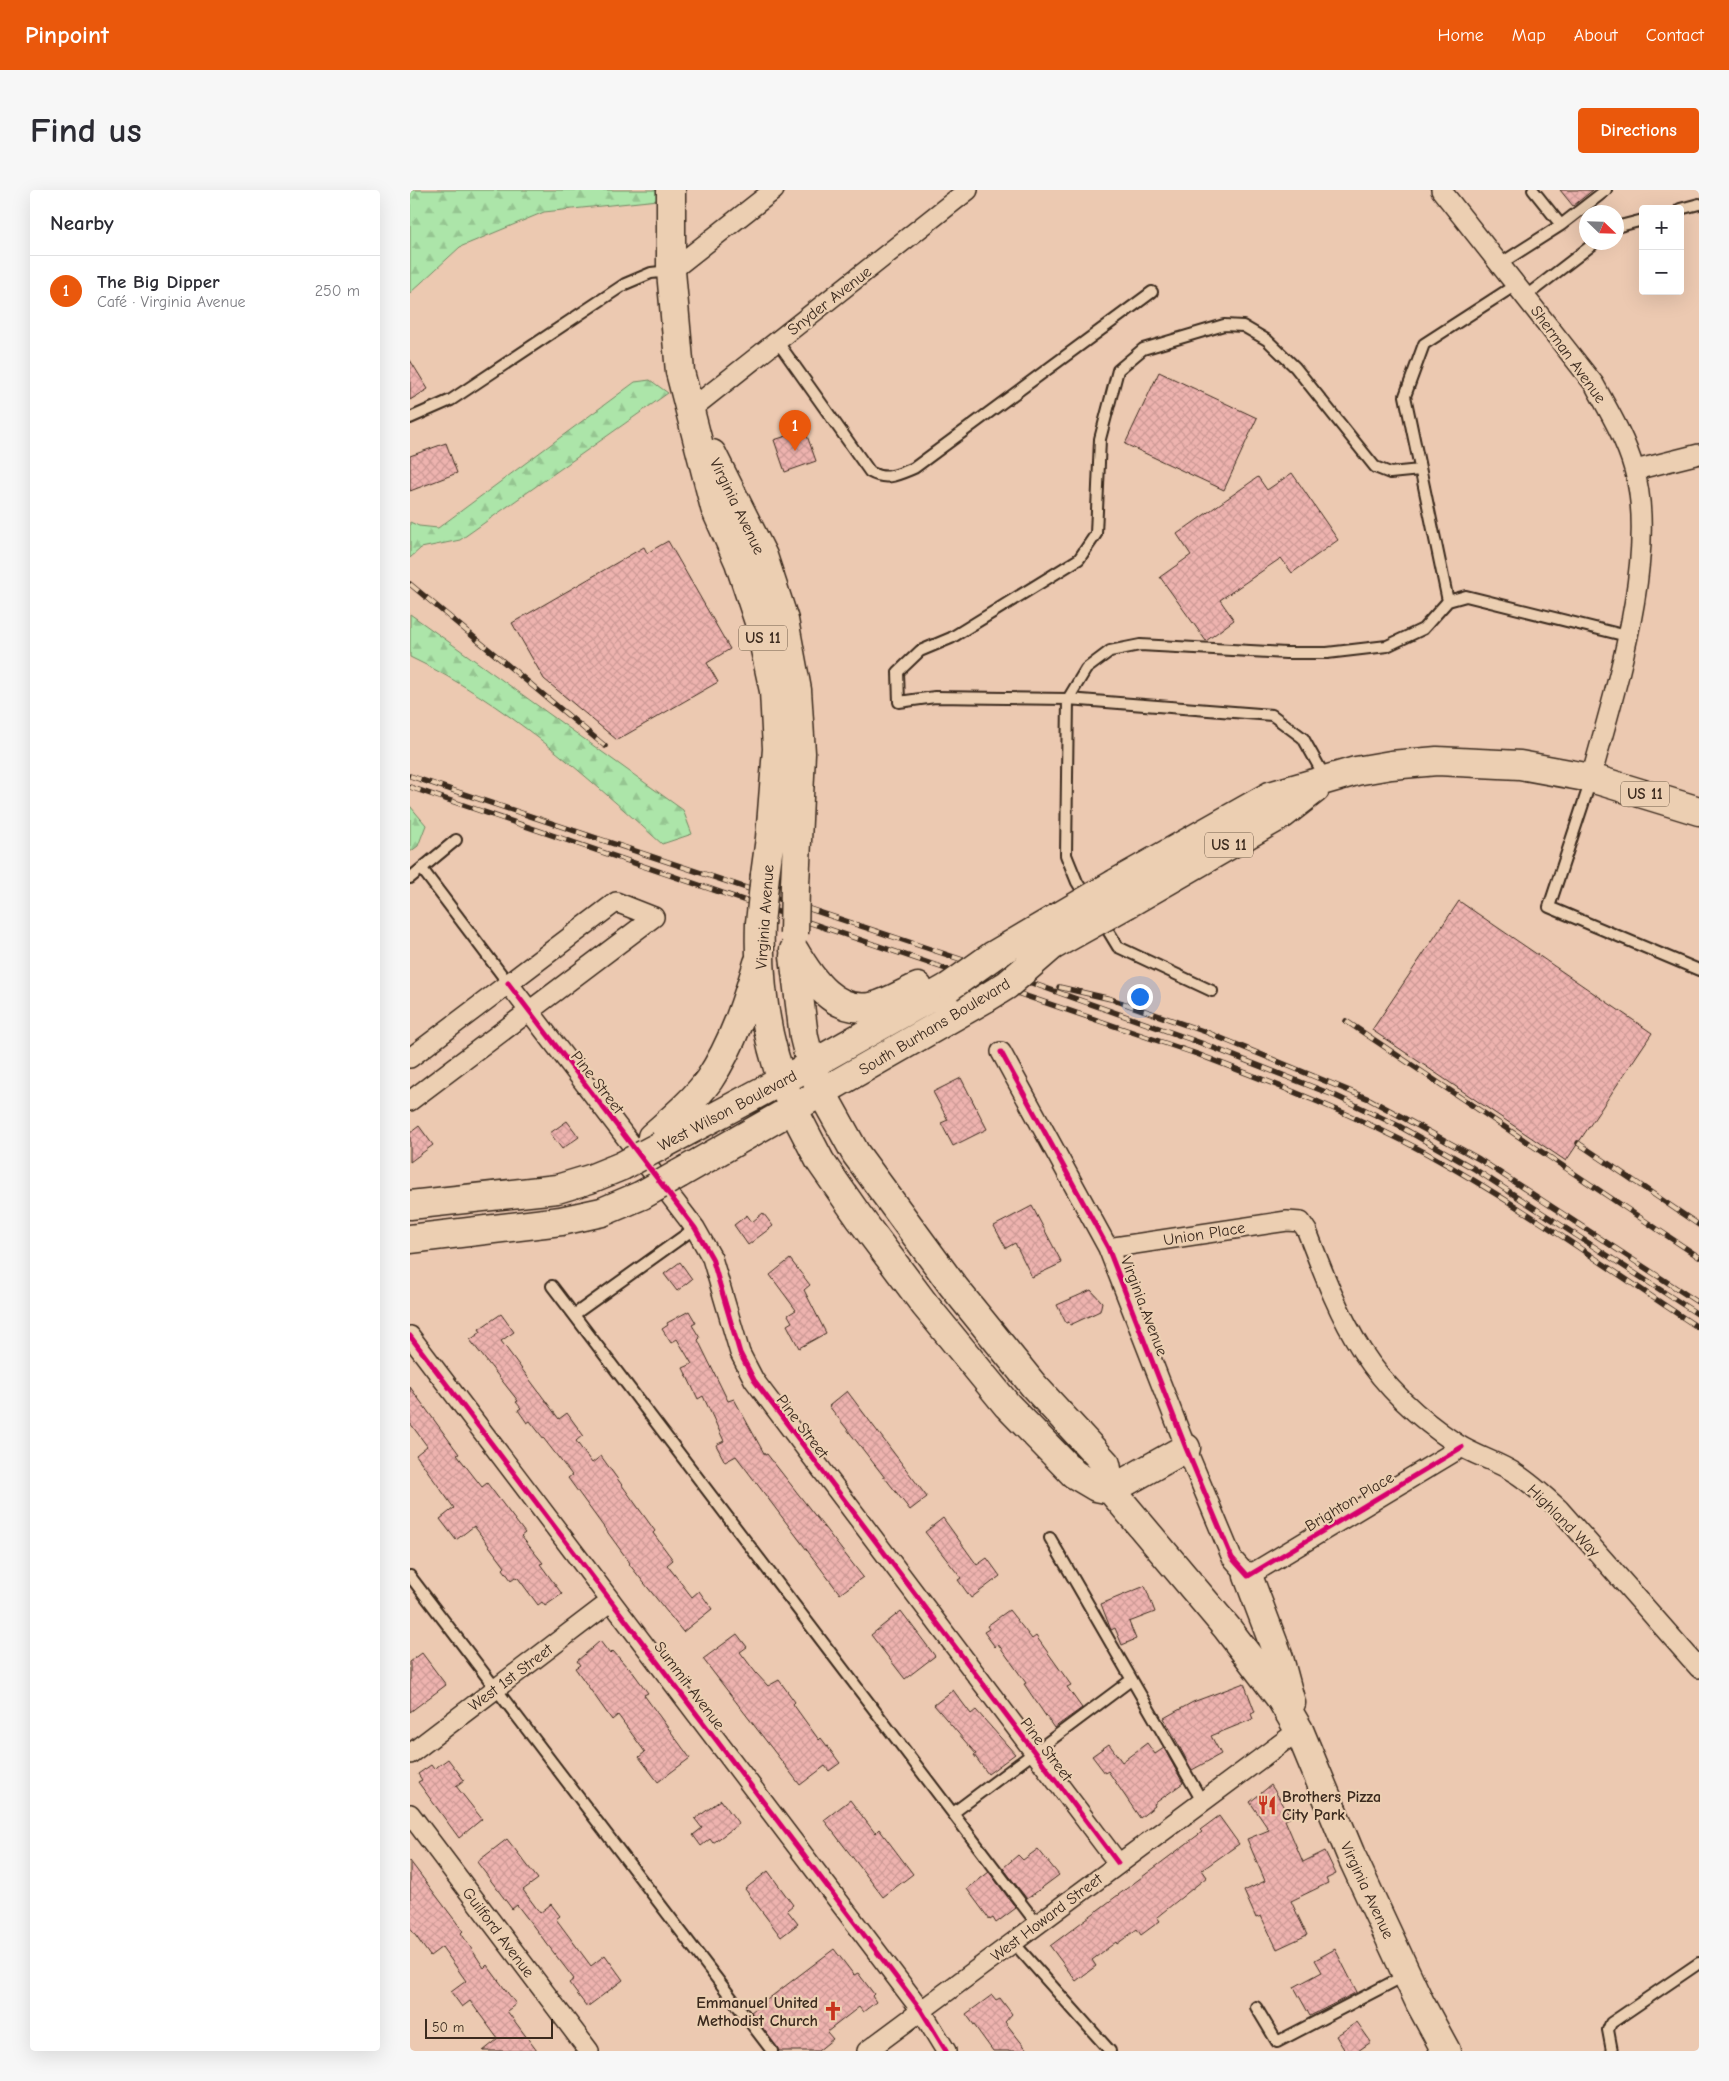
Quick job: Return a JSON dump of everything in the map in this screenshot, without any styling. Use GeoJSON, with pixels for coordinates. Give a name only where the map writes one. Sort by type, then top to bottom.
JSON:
{"type":"FeatureCollection","features":[{"type":"Feature","properties":{"kind":"main road","name":"Virginia Avenue"},"geometry":{"type":"LineString","coordinates":[[671,190],[671,271],[676,343],[690,410],[715,508],[739,562],[759,622],[774,691],[777,749],[760,923],[758,963],[762,1004],[781,1080],[793,1109],[820,1161],[859,1217],[926,1305],[1007,1406],[1074,1474],[1096,1487],[1111,1490]]}},
{"type":"Feature","properties":{"kind":"main road","name":"Virginia Avenue"},"geometry":{"type":"LineString","coordinates":[[690,410],[763,556],[784,620],[797,690],[801,753],[794,942],[804,1037],[811,1065],[821,1091],[856,1154],[952,1286],[1034,1386],[1106,1464],[1111,1490],[1256,1664],[1281,1698],[1299,1730],[1350,1854],[1407,1975],[1446,2051]]}},
{"type":"Feature","properties":{"kind":"main road","name":"South Burhans Boulevard"},"geometry":{"type":"LineString","coordinates":[[811,1065],[941,984],[994,955],[1283,814],[1326,780],[1356,771],[1437,761],[1520,765],[1591,778],[1699,811]]}},
{"type":"Feature","properties":{"kind":"main road","name":"South Burhans Boulevard"},"geometry":{"type":"LineString","coordinates":[[793,1109],[821,1091],[1007,985],[1052,946],[1122,893]]}},
{"type":"Feature","properties":{"kind":"main road"},"geometry":{"type":"LineString","coordinates":[[794,942],[812,980],[832,998],[848,1005],[862,1008],[876,1005],[941,984]]}},
{"type":"Feature","properties":{"kind":"main road"},"geometry":{"type":"LineString","coordinates":[[410,1204],[557,1189],[590,1179],[656,1141],[708,1080],[727,1049],[745,1007],[758,963]]}},
{"type":"Feature","properties":{"kind":"main road","name":"West Wilson Boulevard"},"geometry":{"type":"LineString","coordinates":[[656,1141],[811,1065]]}},
{"type":"Feature","properties":{"kind":"main road","name":"West Wilson Boulevard"},"geometry":{"type":"LineString","coordinates":[[410,1239],[561,1221],[602,1212],[642,1195],[793,1109]]}},
{"type":"Feature","properties":{"kind":"main road"},"geometry":{"type":"LineString","coordinates":[[1111,1490],[1186,1448]]}},
{"type":"Feature","properties":{"kind":"main road"},"geometry":{"type":"LineString","coordinates":[[1248,1576],[1279,1658],[1299,1730]]}},
{"type":"Feature","properties":{"kind":"street"},"geometry":{"type":"LineString","coordinates":[[671,271],[774,190]]}},
{"type":"Feature","properties":{"kind":"street","name":"Snyder Avenue"},"geometry":{"type":"LineString","coordinates":[[690,410],[968,190]]}},
{"type":"Feature","properties":{"kind":"street","name":"Sherman Avenue"},"geometry":{"type":"LineString","coordinates":[[1441,190],[1522,290],[1594,384],[1614,419],[1634,470],[1641,511],[1638,577],[1627,636],[1591,778]]}},
{"type":"Feature","properties":{"kind":"street"},"geometry":{"type":"LineString","coordinates":[[1634,470],[1699,454]]}},
{"type":"Feature","properties":{"kind":"street"},"geometry":{"type":"LineString","coordinates":[[410,1058],[616,902],[654,917],[410,1101]]}},
{"type":"Feature","properties":{"kind":"street","name":"Pine Street"},"geometry":{"type":"LineString","coordinates":[[508,983],[528,1012],[695,1228],[712,1258],[740,1353],[754,1380],[1118,1863]]}},
{"type":"Feature","properties":{"kind":"street","name":"Virginia Avenue"},"geometry":{"type":"LineString","coordinates":[[1001,1052],[1108,1248],[1186,1448],[1232,1558],[1248,1576]]}},
{"type":"Feature","properties":{"kind":"street","name":"Union Place"},"geometry":{"type":"LineString","coordinates":[[1108,1248],[1287,1220],[1300,1222]]}},
{"type":"Feature","properties":{"kind":"street","name":"Highland Way"},"geometry":{"type":"LineString","coordinates":[[1300,1222],[1307,1231],[1344,1322],[1377,1373],[1404,1403],[1433,1428],[1462,1447],[1514,1472],[1538,1489],[1559,1509],[1699,1668]]}},
{"type":"Feature","properties":{"kind":"street","name":"Summit Avenue"},"geometry":{"type":"LineString","coordinates":[[410,1336],[921,2010],[946,2051]]}},
{"type":"Feature","properties":{"kind":"street","name":"Brighton Place"},"geometry":{"type":"LineString","coordinates":[[1248,1576],[1462,1447]]}},
{"type":"Feature","properties":{"kind":"street","name":"West 1st Street"},"geometry":{"type":"LineString","coordinates":[[410,1754],[494,1688],[611,1601]]}},
{"type":"Feature","properties":{"kind":"street","name":"West Howard Street"},"geometry":{"type":"LineString","coordinates":[[867,2051],[1299,1730]]}},
{"type":"Feature","properties":{"kind":"street","name":"Guilford Avenue"},"geometry":{"type":"LineString","coordinates":[[410,1814],[589,2051]]}},
{"type":"Feature","properties":{"kind":"lane"},"geometry":{"type":"LineString","coordinates":[[1533,190],[1561,225]]}},
{"type":"Feature","properties":{"kind":"lane"},"geometry":{"type":"LineString","coordinates":[[1500,264],[1561,225],[1606,190]]}},
{"type":"Feature","properties":{"kind":"lane"},"geometry":{"type":"LineString","coordinates":[[1684,208],[1699,204]]}},
{"type":"Feature","properties":{"kind":"lane"},"geometry":{"type":"LineString","coordinates":[[1624,225],[1639,221]]}},
{"type":"Feature","properties":{"kind":"lane"},"geometry":{"type":"LineString","coordinates":[[1448,601],[1405,396],[1424,344],[1522,290],[1584,250]]}},
{"type":"Feature","properties":{"kind":"lane"},"geometry":{"type":"LineString","coordinates":[[410,418],[451,400],[625,284],[651,273],[671,271]]}},
{"type":"Feature","properties":{"kind":"lane"},"geometry":{"type":"LineString","coordinates":[[777,341],[870,472],[880,477],[893,477],[914,468],[1152,292]]}},
{"type":"Feature","properties":{"kind":"lane"},"geometry":{"type":"LineString","coordinates":[[1326,780],[1303,738],[1272,715],[1068,699],[935,697],[899,702],[898,672],[920,651],[951,638],[1079,559],[1096,534],[1100,439],[1118,370],[1143,349],[1224,325],[1242,326],[1267,340],[1295,367],[1375,467],[1390,473],[1420,470]]}},
{"type":"Feature","properties":{"kind":"lane"},"geometry":{"type":"LineString","coordinates":[[1212,991],[1118,947],[1077,882],[1066,854],[1068,699],[1086,669],[1110,651],[1140,645],[1286,653],[1327,653],[1387,646],[1423,630],[1448,601],[1466,596],[1627,636]]}},
{"type":"Feature","properties":{"kind":"lane"},"geometry":{"type":"LineString","coordinates":[[1591,778],[1549,907],[1699,970]]}},
{"type":"Feature","properties":{"kind":"lane"},"geometry":{"type":"LineString","coordinates":[[410,878],[456,840]]}},
{"type":"Feature","properties":{"kind":"lane"},"geometry":{"type":"LineString","coordinates":[[422,869],[508,983]]}},
{"type":"Feature","properties":{"kind":"lane"},"geometry":{"type":"LineString","coordinates":[[575,1314],[695,1228]]}},
{"type":"Feature","properties":{"kind":"lane"},"geometry":{"type":"LineString","coordinates":[[552,1286],[1037,1924]]}},
{"type":"Feature","properties":{"kind":"lane"},"geometry":{"type":"LineString","coordinates":[[1050,1538],[1202,1801]]}},
{"type":"Feature","properties":{"kind":"lane"},"geometry":{"type":"LineString","coordinates":[[410,1576],[772,2051]]}},
{"type":"Feature","properties":{"kind":"lane"},"geometry":{"type":"LineString","coordinates":[[953,1813],[1131,1680]]}},
{"type":"Feature","properties":{"kind":"lane"},"geometry":{"type":"LineString","coordinates":[[1013,1942],[1110,2051]]}},
{"type":"Feature","properties":{"kind":"lane"},"geometry":{"type":"LineString","coordinates":[[1612,2051],[1608,2030],[1611,2023],[1699,1962]]}},
{"type":"Feature","properties":{"kind":"lane"},"geometry":{"type":"LineString","coordinates":[[1256,2007],[1277,2042],[1407,1975]]}},
{"type":"Feature","properties":{"kind":"green space"},"geometry":{"type":"Polygon","coordinates":[[[410,190],[657,190],[658,200],[544,212],[460,247],[410,293],[410,190]]]}},
{"type":"Feature","properties":{"kind":"green space"},"geometry":{"type":"Polygon","coordinates":[[[650,380],[668,393],[460,540],[421,548],[410,558],[410,522],[419,526],[438,528],[635,382],[650,380]]]}},
{"type":"Feature","properties":{"kind":"green space"},"geometry":{"type":"Polygon","coordinates":[[[410,614],[683,810],[692,834],[662,844],[573,766],[511,717],[445,675],[410,657],[410,614]]]}},
{"type":"Feature","properties":{"kind":"green space"},"geometry":{"type":"Polygon","coordinates":[[[410,806],[426,825],[418,846],[410,852],[410,806]]]}},
{"type":"Feature","properties":{"kind":"building"},"geometry":{"type":"Polygon","coordinates":[[[1560,190],[1593,190],[1573,206],[1560,190]]]}},
{"type":"Feature","properties":{"kind":"building"},"geometry":{"type":"Polygon","coordinates":[[[410,360],[428,389],[410,400],[410,360]]]}},
{"type":"Feature","properties":{"kind":"building"},"geometry":{"type":"Polygon","coordinates":[[[1159,372],[1257,418],[1224,490],[1125,444],[1159,372]]]}},
{"type":"Feature","properties":{"kind":"building"},"geometry":{"type":"Polygon","coordinates":[[[805,430],[816,461],[785,472],[774,440],[805,430]]]}},
{"type":"Feature","properties":{"kind":"building"},"geometry":{"type":"Polygon","coordinates":[[[446,443],[457,473],[410,491],[410,456],[446,443]]]}},
{"type":"Feature","properties":{"kind":"building"},"geometry":{"type":"Polygon","coordinates":[[[1292,473],[1338,540],[1292,573],[1281,558],[1220,600],[1234,620],[1206,641],[1160,577],[1191,555],[1177,534],[1258,477],[1267,490],[1292,473]]]}},
{"type":"Feature","properties":{"kind":"building"},"geometry":{"type":"Polygon","coordinates":[[[668,541],[730,649],[707,663],[718,682],[617,740],[544,679],[512,623],[644,547],[647,553],[668,541]]]}},
{"type":"Feature","properties":{"kind":"building"},"geometry":{"type":"Polygon","coordinates":[[[1459,901],[1652,1033],[1566,1161],[1372,1030],[1459,901]]]}},
{"type":"Feature","properties":{"kind":"building"},"geometry":{"type":"Polygon","coordinates":[[[961,1078],[987,1129],[953,1146],[941,1123],[948,1120],[933,1092],[961,1078]]]}},
{"type":"Feature","properties":{"kind":"building"},"geometry":{"type":"Polygon","coordinates":[[[567,1121],[579,1137],[562,1149],[550,1133],[567,1121]]]}},
{"type":"Feature","properties":{"kind":"building"},"geometry":{"type":"Polygon","coordinates":[[[419,1126],[433,1145],[410,1162],[410,1133],[419,1126]]]}},
{"type":"Feature","properties":{"kind":"building"},"geometry":{"type":"Polygon","coordinates":[[[1032,1206],[1062,1263],[1032,1277],[1015,1243],[1006,1248],[994,1226],[1032,1206]]]}},
{"type":"Feature","properties":{"kind":"building"},"geometry":{"type":"Polygon","coordinates":[[[763,1213],[773,1226],[748,1245],[734,1225],[747,1215],[752,1222],[763,1213]]]}},
{"type":"Feature","properties":{"kind":"building"},"geometry":{"type":"Polygon","coordinates":[[[790,1259],[810,1285],[804,1290],[826,1333],[799,1348],[787,1325],[792,1322],[788,1315],[796,1310],[770,1275],[790,1259]]]}},
{"type":"Feature","properties":{"kind":"building"},"geometry":{"type":"Polygon","coordinates":[[[680,1262],[692,1279],[677,1291],[664,1274],[680,1262]]]}},
{"type":"Feature","properties":{"kind":"building"},"geometry":{"type":"Polygon","coordinates":[[[1091,1290],[1102,1302],[1100,1311],[1070,1325],[1069,1322],[1066,1323],[1057,1305],[1091,1290]]]}},
{"type":"Feature","properties":{"kind":"building"},"geometry":{"type":"Polygon","coordinates":[[[689,1311],[696,1323],[692,1325],[700,1338],[698,1340],[728,1401],[734,1399],[765,1455],[767,1454],[863,1577],[840,1594],[736,1456],[725,1462],[716,1445],[724,1441],[703,1396],[698,1399],[683,1368],[692,1364],[677,1339],[671,1343],[662,1329],[668,1325],[667,1323],[689,1311]]]}},
{"type":"Feature","properties":{"kind":"building"},"geometry":{"type":"Polygon","coordinates":[[[501,1314],[514,1332],[501,1341],[559,1419],[567,1413],[583,1435],[576,1441],[592,1463],[601,1456],[655,1531],[653,1533],[673,1560],[667,1565],[692,1597],[699,1591],[712,1609],[683,1632],[629,1564],[568,1478],[572,1475],[530,1421],[527,1423],[518,1410],[521,1408],[516,1402],[518,1401],[470,1340],[481,1332],[479,1329],[501,1314]]]}},
{"type":"Feature","properties":{"kind":"building"},"geometry":{"type":"Polygon","coordinates":[[[410,1387],[459,1454],[457,1455],[482,1487],[487,1483],[525,1533],[521,1536],[543,1563],[540,1564],[562,1594],[545,1606],[542,1602],[538,1605],[518,1578],[515,1577],[511,1580],[503,1569],[505,1567],[474,1526],[456,1540],[440,1519],[454,1508],[416,1455],[427,1446],[410,1423],[410,1387]]]}},
{"type":"Feature","properties":{"kind":"building"},"geometry":{"type":"Polygon","coordinates":[[[847,1391],[927,1497],[910,1510],[829,1406],[847,1391]]]}},
{"type":"Feature","properties":{"kind":"building"},"geometry":{"type":"Polygon","coordinates":[[[943,1518],[977,1565],[987,1558],[1000,1576],[971,1598],[958,1580],[961,1578],[925,1532],[943,1518]]]}},
{"type":"Feature","properties":{"kind":"building"},"geometry":{"type":"Polygon","coordinates":[[[1145,1586],[1155,1612],[1129,1622],[1136,1639],[1122,1645],[1115,1628],[1111,1630],[1101,1604],[1145,1586]]]}},
{"type":"Feature","properties":{"kind":"building"},"geometry":{"type":"Polygon","coordinates":[[[1009,1610],[1032,1639],[1036,1636],[1071,1685],[1067,1687],[1082,1708],[1054,1728],[1024,1684],[1026,1683],[998,1644],[995,1647],[984,1632],[989,1629],[987,1626],[1009,1610]]]}},
{"type":"Feature","properties":{"kind":"building"},"geometry":{"type":"Polygon","coordinates":[[[901,1611],[935,1656],[905,1679],[871,1635],[901,1611]]]}},
{"type":"Feature","properties":{"kind":"building"},"geometry":{"type":"Polygon","coordinates":[[[737,1634],[747,1647],[740,1652],[756,1673],[768,1686],[779,1680],[795,1702],[793,1704],[819,1740],[821,1738],[840,1763],[829,1771],[825,1766],[800,1785],[703,1659],[737,1634]]]}},
{"type":"Feature","properties":{"kind":"building"},"geometry":{"type":"Polygon","coordinates":[[[600,1641],[610,1654],[613,1651],[629,1667],[648,1693],[644,1695],[690,1758],[658,1782],[639,1757],[645,1752],[618,1715],[612,1720],[575,1668],[580,1665],[577,1661],[600,1641]]]}},
{"type":"Feature","properties":{"kind":"building"},"geometry":{"type":"Polygon","coordinates":[[[422,1653],[446,1685],[410,1712],[410,1662],[422,1653]]]}},
{"type":"Feature","properties":{"kind":"building"},"geometry":{"type":"Polygon","coordinates":[[[1244,1683],[1255,1712],[1251,1714],[1253,1719],[1211,1736],[1221,1754],[1192,1770],[1164,1718],[1193,1702],[1244,1683]]]}},
{"type":"Feature","properties":{"kind":"building"},"geometry":{"type":"Polygon","coordinates":[[[953,1690],[971,1714],[976,1710],[1015,1754],[988,1774],[974,1755],[976,1754],[934,1705],[953,1690]]]}},
{"type":"Feature","properties":{"kind":"building"},"geometry":{"type":"Polygon","coordinates":[[[1147,1743],[1155,1754],[1164,1748],[1183,1783],[1154,1804],[1155,1806],[1140,1818],[1108,1771],[1105,1773],[1092,1756],[1109,1744],[1122,1762],[1147,1743]]]}},
{"type":"Feature","properties":{"kind":"building"},"geometry":{"type":"Polygon","coordinates":[[[448,1759],[464,1780],[456,1786],[482,1819],[459,1838],[418,1782],[422,1780],[418,1774],[431,1765],[434,1769],[448,1759]]]}},
{"type":"Feature","properties":{"kind":"building"},"geometry":{"type":"Polygon","coordinates":[[[1271,1785],[1291,1817],[1285,1820],[1303,1862],[1325,1851],[1336,1874],[1326,1879],[1328,1883],[1291,1901],[1307,1935],[1277,1949],[1261,1916],[1256,1918],[1244,1891],[1265,1881],[1247,1839],[1269,1830],[1250,1802],[1271,1785]]]}},
{"type":"Feature","properties":{"kind":"building"},"geometry":{"type":"Polygon","coordinates":[[[721,1800],[739,1824],[713,1843],[710,1839],[701,1846],[693,1835],[702,1828],[695,1819],[721,1800]]]}},
{"type":"Feature","properties":{"kind":"building"},"geometry":{"type":"Polygon","coordinates":[[[850,1800],[875,1833],[879,1829],[913,1874],[883,1897],[824,1820],[850,1800]]]}},
{"type":"Feature","properties":{"kind":"building"},"geometry":{"type":"Polygon","coordinates":[[[1219,1816],[1239,1844],[1202,1870],[1207,1877],[1157,1917],[1160,1921],[1141,1935],[1137,1929],[1117,1944],[1116,1942],[1092,1960],[1096,1966],[1076,1981],[1050,1946],[1202,1832],[1200,1830],[1219,1816]]]}},
{"type":"Feature","properties":{"kind":"building"},"geometry":{"type":"Polygon","coordinates":[[[507,1839],[538,1879],[523,1890],[540,1913],[551,1904],[560,1916],[556,1919],[591,1966],[605,1955],[623,1980],[587,2007],[569,1983],[574,1979],[517,1905],[512,1909],[477,1862],[507,1839]]]}},
{"type":"Feature","properties":{"kind":"building"},"geometry":{"type":"Polygon","coordinates":[[[1038,1849],[1059,1875],[1027,1899],[1003,1868],[1018,1855],[1023,1860],[1038,1849]]]}},
{"type":"Feature","properties":{"kind":"building"},"geometry":{"type":"Polygon","coordinates":[[[410,1861],[463,1931],[461,1933],[484,1968],[487,1965],[516,2004],[507,2011],[537,2051],[483,2051],[498,2039],[470,2001],[462,2007],[451,1992],[466,1981],[442,1947],[430,1956],[410,1928],[410,1861]]]}},
{"type":"Feature","properties":{"kind":"building"},"geometry":{"type":"Polygon","coordinates":[[[768,1871],[793,1905],[787,1910],[798,1924],[781,1937],[745,1889],[768,1871]]]}},
{"type":"Feature","properties":{"kind":"building"},"geometry":{"type":"Polygon","coordinates":[[[989,1872],[1016,1908],[996,1923],[993,1918],[990,1920],[967,1889],[989,1872]]]}},
{"type":"Feature","properties":{"kind":"building","name":"Emmanuel United Methodist Church"},"geometry":{"type":"Polygon","coordinates":[[[834,1949],[854,1975],[858,1973],[874,1994],[872,1996],[876,2002],[863,2012],[859,2007],[827,2032],[833,2039],[818,2051],[779,2051],[751,2012],[834,1949]]]}},
{"type":"Feature","properties":{"kind":"building"},"geometry":{"type":"Polygon","coordinates":[[[1335,1949],[1357,1992],[1310,2016],[1294,1987],[1322,1972],[1315,1960],[1335,1949]]]}},
{"type":"Feature","properties":{"kind":"building"},"geometry":{"type":"Polygon","coordinates":[[[992,1995],[996,2000],[1000,1998],[1012,2014],[1005,2022],[1028,2051],[993,2051],[966,2014],[992,1995]]]}},
{"type":"Feature","properties":{"kind":"building"},"geometry":{"type":"Polygon","coordinates":[[[1357,2022],[1371,2042],[1358,2051],[1345,2051],[1336,2036],[1357,2022]]]}},
{"type":"Feature","properties":{"kind":"railway"},"geometry":{"type":"LineString","coordinates":[[410,584],[605,746]]}},
{"type":"Feature","properties":{"kind":"railway"},"geometry":{"type":"LineString","coordinates":[[410,776],[1023,980],[1201,1043],[1336,1096],[1399,1126],[1473,1168],[1699,1315]]}},
{"type":"Feature","properties":{"kind":"railway"},"geometry":{"type":"LineString","coordinates":[[410,787],[1197,1054],[1313,1100],[1398,1138],[1461,1173],[1530,1216],[1699,1328]]}},
{"type":"Feature","properties":{"kind":"railway"},"geometry":{"type":"LineString","coordinates":[[1059,987],[1111,999],[1206,1032],[1369,1099],[1479,1159],[1699,1303]]}},
{"type":"Feature","properties":{"kind":"railway"},"geometry":{"type":"LineString","coordinates":[[1346,1021],[1699,1257]]}},
{"type":"Feature","properties":{"kind":"railway"},"geometry":{"type":"LineString","coordinates":[[1578,1143],[1699,1225]]}},
{"type":"Feature","properties":{"kind":"cycle path"},"geometry":{"type":"LineString","coordinates":[[508,983],[695,1228],[712,1258],[740,1353],[754,1380],[1118,1863]]}},
{"type":"Feature","properties":{"kind":"cycle path"},"geometry":{"type":"LineString","coordinates":[[1001,1052],[1108,1248],[1186,1448],[1232,1558],[1248,1576],[1462,1447]]}},
{"type":"Feature","properties":{"kind":"cycle path"},"geometry":{"type":"LineString","coordinates":[[410,1336],[921,2010],[946,2051]]}},
{"type":"Feature","properties":{"kind":"place","name":"The Big Dipper"},"geometry":{"type":"Point","coordinates":[795,451]}},
{"type":"Feature","properties":{"kind":"place","name":"Brothers Pizza City Park"},"geometry":{"type":"Point","coordinates":[1267,1805]}},
{"type":"Feature","properties":{"kind":"place","name":"Emmanuel United Methodist Church"},"geometry":{"type":"Point","coordinates":[833,2011]}}]}
